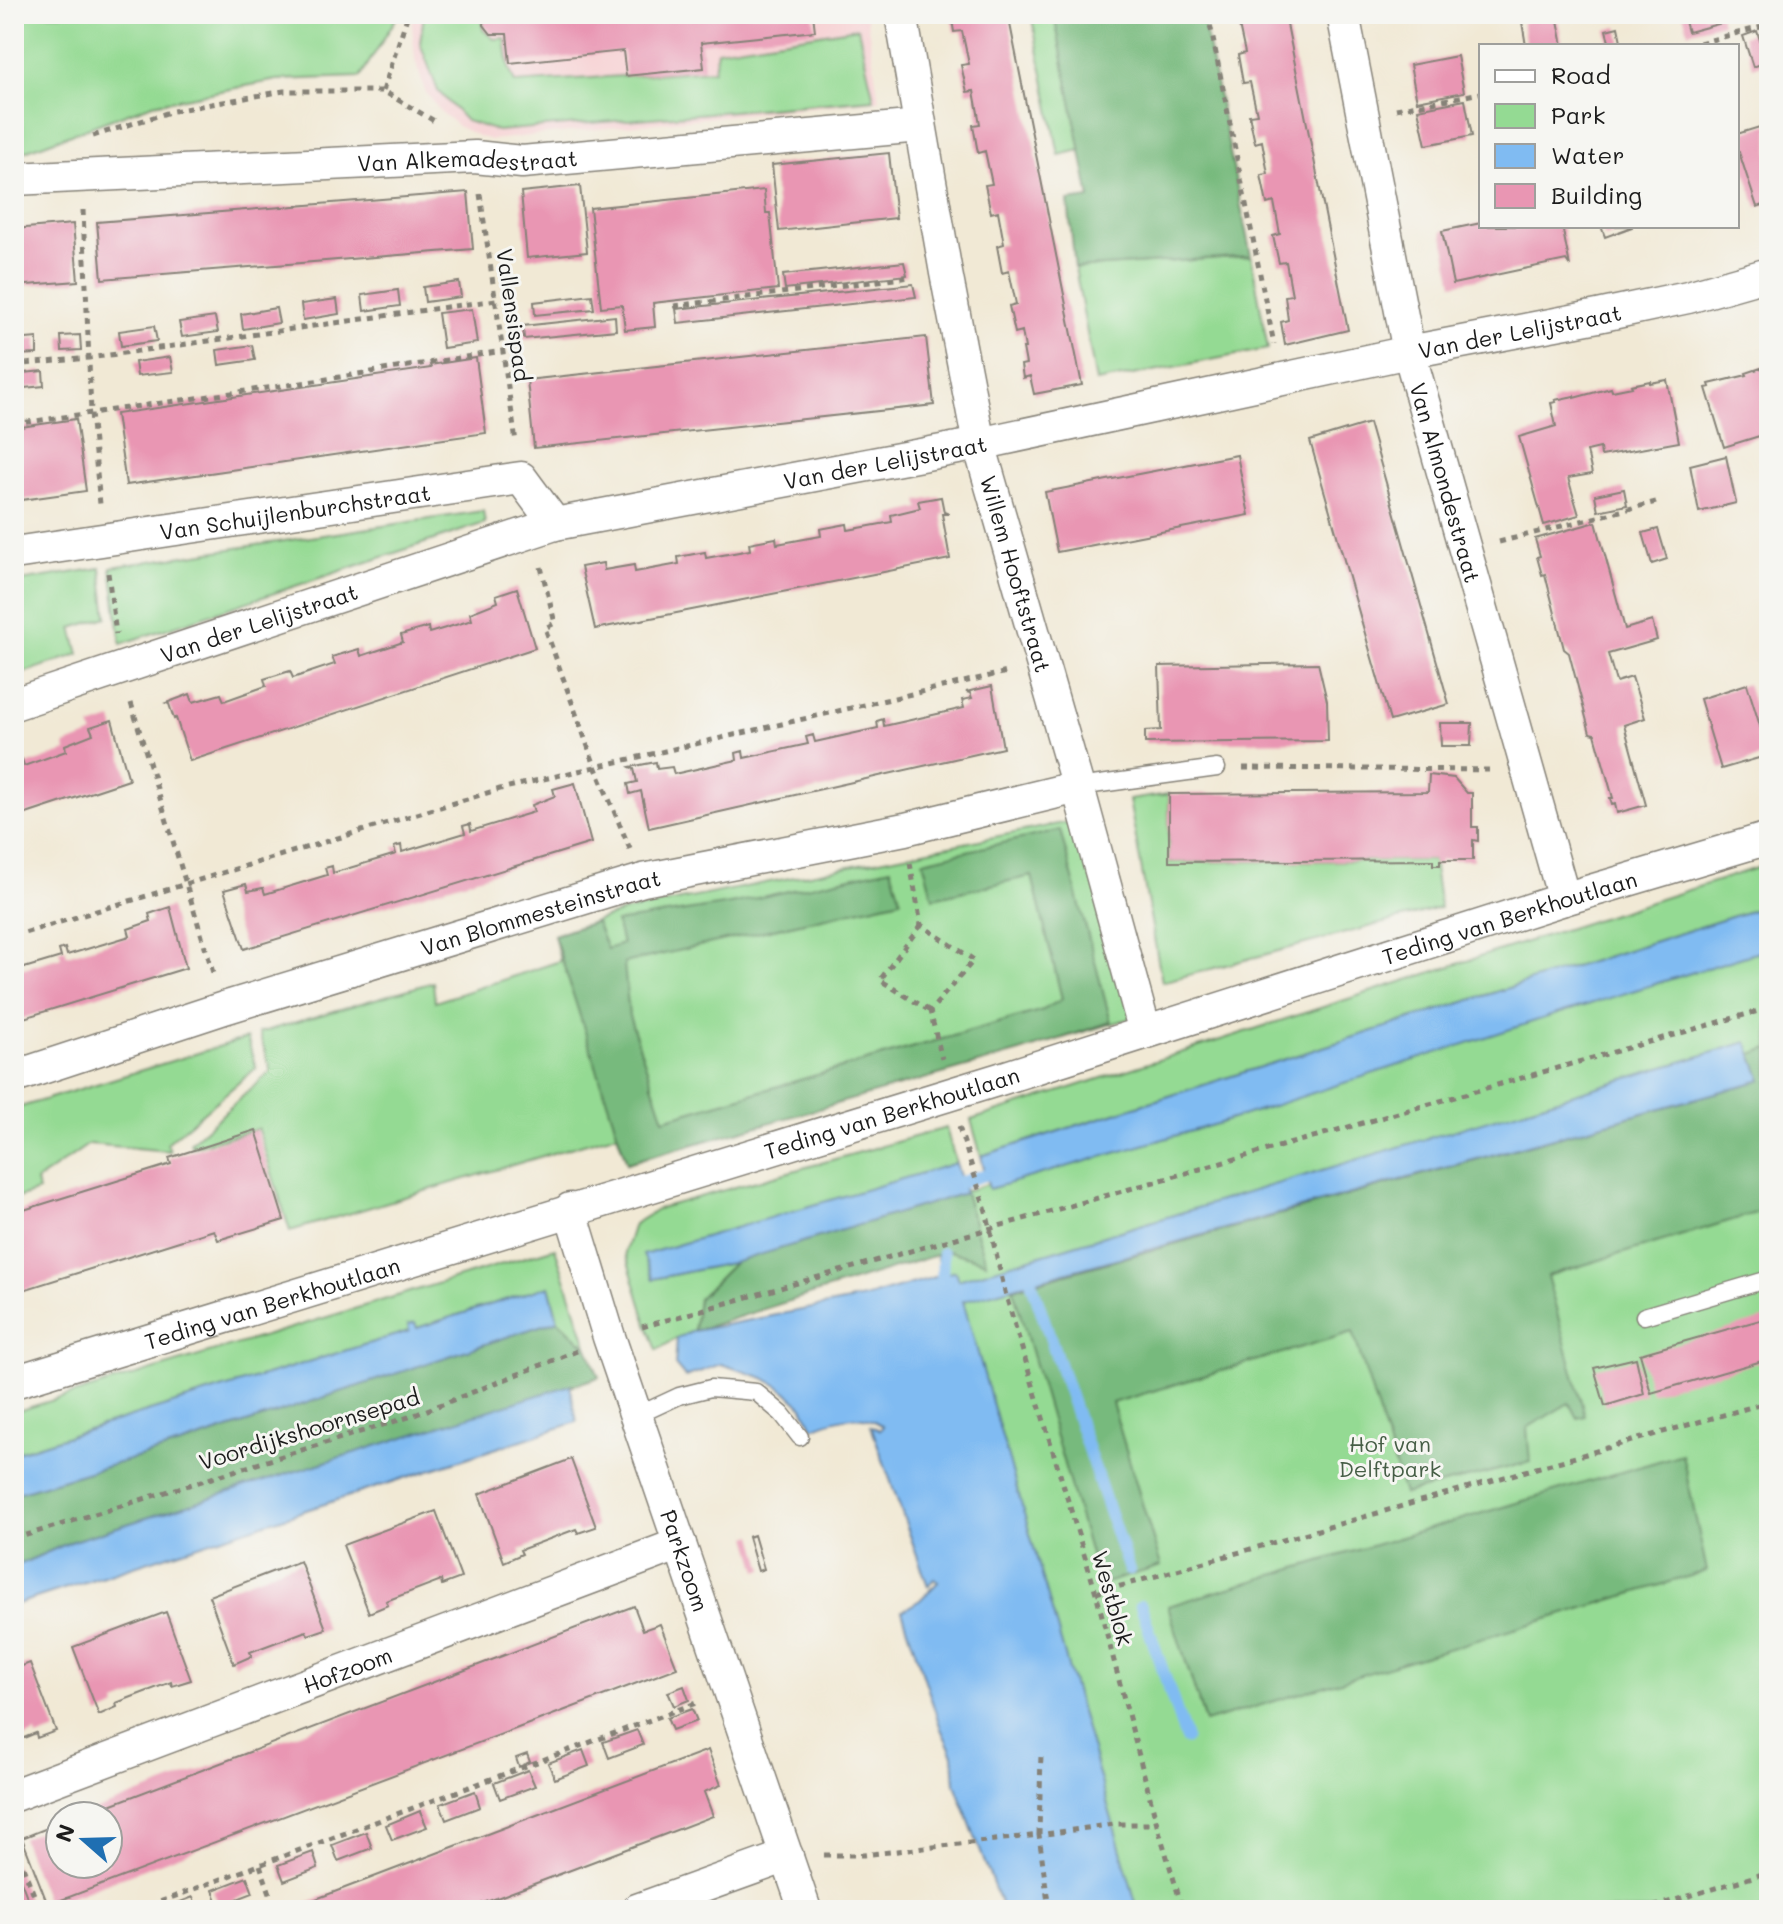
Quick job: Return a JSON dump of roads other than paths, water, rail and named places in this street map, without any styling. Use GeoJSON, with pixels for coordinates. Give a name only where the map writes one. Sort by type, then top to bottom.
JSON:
{"type":"FeatureCollection","features":[{"type":"Feature","properties":{"kind":"street","name":"Willem Hooftstraat"},"geometry":{"type":"LineString","coordinates":[[901,14],[979,444],[1145,1032]]}},
{"type":"Feature","properties":{"kind":"street","name":"Van Almondestraat"},"geometry":{"type":"LineString","coordinates":[[1343,14],[1409,352],[1564,899]]}},
{"type":"Feature","properties":{"kind":"street","name":"Van Alkemadestraat"},"geometry":{"type":"LineString","coordinates":[[14,179],[475,157],[522,162],[920,126]]}},
{"type":"Feature","properties":{"kind":"street","name":"Van der Lelijstraat"},"geometry":{"type":"LineString","coordinates":[[14,704],[543,528],[979,444],[1409,352],[1678,299],[1769,274]]}},
{"type":"Feature","properties":{"kind":"street","name":"Van Schuijlenburchstraat"},"geometry":{"type":"LineString","coordinates":[[14,553],[521,478],[543,528]]}},
{"type":"Feature","properties":{"kind":"street","name":"Van Blommesteinstraat"},"geometry":{"type":"LineString","coordinates":[[14,1077],[224,1008],[643,880],[905,829],[1078,787]]}},
{"type":"Feature","properties":{"kind":"street","name":"Teding van Berkhoutlaan"},"geometry":{"type":"LineString","coordinates":[[14,1382],[1564,899],[1769,838]]}},
{"type":"Feature","properties":{"kind":"street","name":"Parkzoom"},"geometry":{"type":"LineString","coordinates":[[570,1209],[609,1337],[805,1910]]}},
{"type":"Feature","properties":{"kind":"street","name":"Hofzoom"},"geometry":{"type":"LineString","coordinates":[[14,1795],[680,1544]]}},
{"type":"Feature","properties":{"kind":"street"},"geometry":{"type":"LineString","coordinates":[[637,1910],[787,1856]]}},
{"type":"Feature","properties":{"kind":"lane"},"geometry":{"type":"LineString","coordinates":[[1078,787],[1217,768]]}},
{"type":"Feature","properties":{"kind":"lane"},"geometry":{"type":"LineString","coordinates":[[1644,1316],[1769,1279]]}},
{"type":"Feature","properties":{"kind":"lane"},"geometry":{"type":"LineString","coordinates":[[636,1416],[679,1396],[711,1388],[756,1392],[782,1414],[800,1437]]}},
{"type":"Feature","properties":{"kind":"water"},"geometry":{"type":"Polygon","coordinates":[[[1769,905],[1769,949],[1220,1123],[989,1189],[981,1156],[1769,905]]]}},
{"type":"Feature","properties":{"kind":"water"},"geometry":{"type":"Polygon","coordinates":[[[1747,1042],[1762,1080],[963,1301],[1138,1910],[1001,1910],[955,1784],[953,1755],[941,1729],[902,1611],[920,1600],[938,1582],[934,1579],[928,1586],[871,1426],[880,1430],[883,1426],[857,1417],[831,1421],[813,1428],[803,1407],[786,1391],[764,1378],[721,1364],[685,1377],[675,1365],[677,1338],[694,1331],[864,1298],[955,1271],[958,1280],[1747,1042]]]}},
{"type":"Feature","properties":{"kind":"water"},"geometry":{"type":"Polygon","coordinates":[[[956,1163],[965,1193],[736,1262],[653,1279],[643,1255],[956,1163]]]}},
{"type":"Feature","properties":{"kind":"water"},"geometry":{"type":"Polygon","coordinates":[[[549,1286],[558,1320],[183,1444],[14,1494],[14,1453],[409,1331],[408,1325],[415,1323],[417,1328],[549,1286]]]}},
{"type":"Feature","properties":{"kind":"water"},"geometry":{"type":"Polygon","coordinates":[[[570,1385],[577,1422],[14,1605],[14,1567],[73,1541],[570,1385]]]}},
{"type":"Feature","properties":{"kind":"waterway"},"geometry":{"type":"LineString","coordinates":[[949,1186],[1000,1170]]}},
{"type":"Feature","properties":{"kind":"waterway"},"geometry":{"type":"LineString","coordinates":[[942,1289],[943,1253]]}},
{"type":"Feature","properties":{"kind":"waterway"},"geometry":{"type":"LineString","coordinates":[[1028,1272],[1129,1570]]}},
{"type":"Feature","properties":{"kind":"waterway"},"geometry":{"type":"LineString","coordinates":[[1141,1606],[1186,1739]]}},
{"type":"Feature","properties":{"kind":"park label","name":"Hof van Delftpark"},"geometry":{"type":"Point","coordinates":[1390,1456]}}]}
